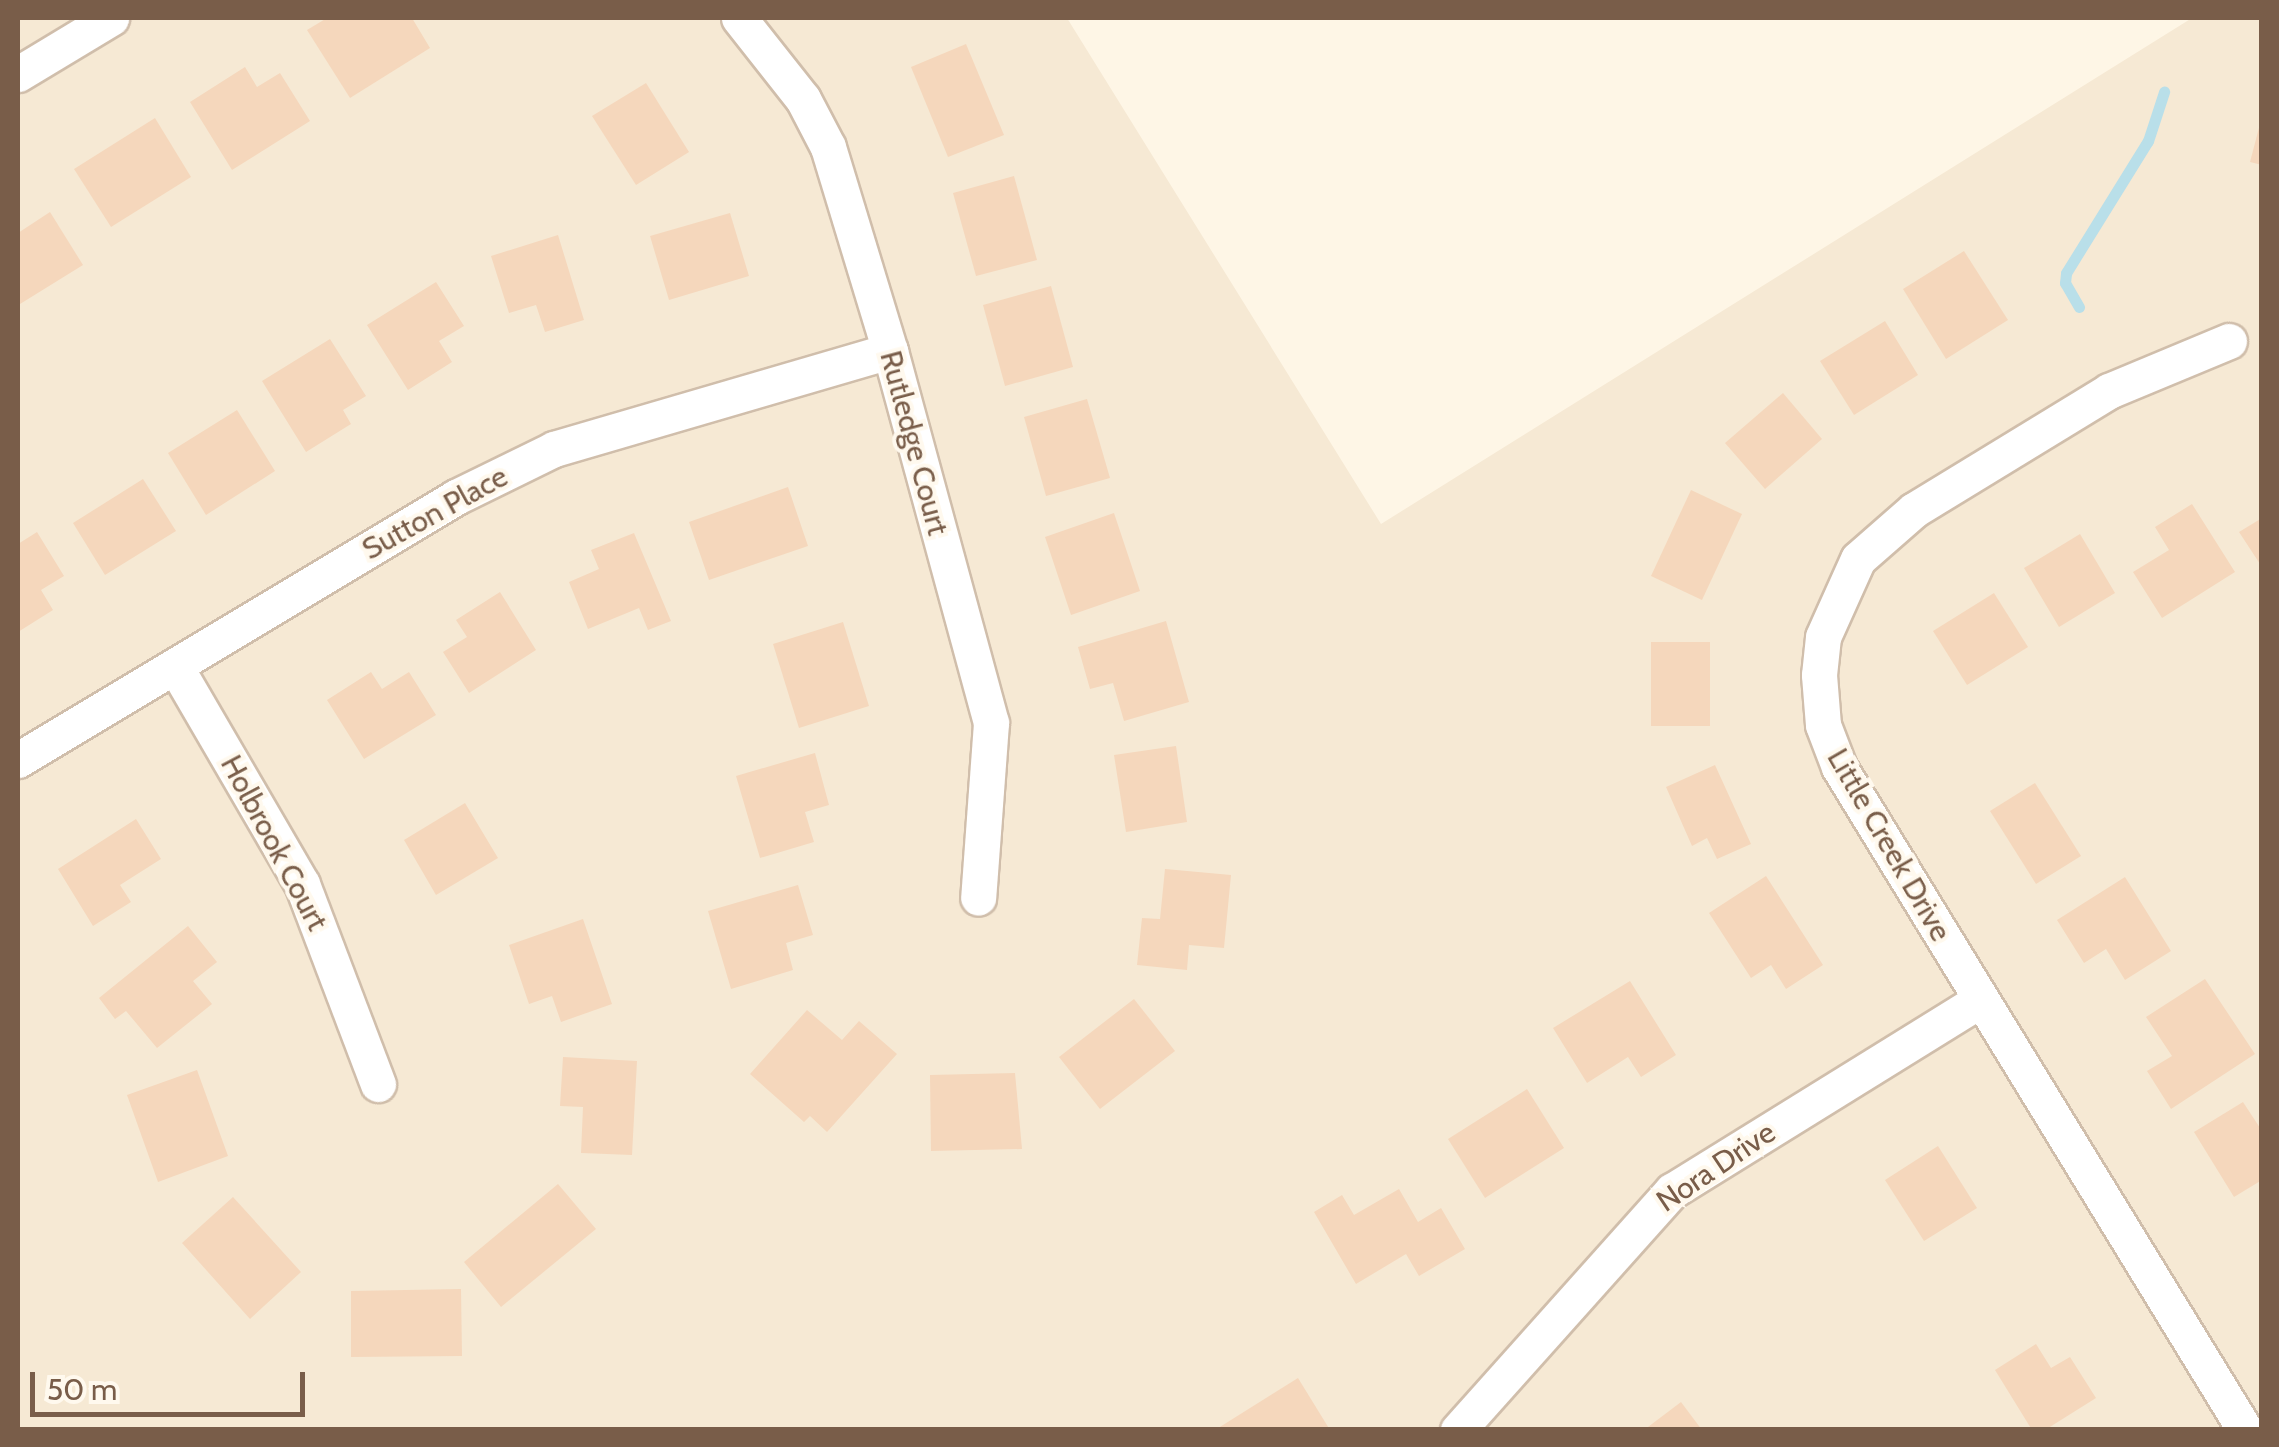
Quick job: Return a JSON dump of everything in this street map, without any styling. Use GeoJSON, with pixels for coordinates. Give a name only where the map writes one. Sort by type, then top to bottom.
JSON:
{"type":"FeatureCollection","features":[{"type":"Feature","properties":{"kind":"street"},"geometry":{"type":"LineString","coordinates":[[22,60],[112,18]]}},
{"type":"Feature","properties":{"kind":"street","name":"Rutledge Court"},"geometry":{"type":"LineString","coordinates":[[739,18],[802,99],[828,147],[890,352],[991,723],[978,898]]}},
{"type":"Feature","properties":{"kind":"street","name":"Little Creek Drive"},"geometry":{"type":"LineString","coordinates":[[2229,340],[2109,391],[1914,510],[1858,560],[1838,595],[1823,637],[1822,725],[1839,767],[1979,1001],[2244,1430]]}},
{"type":"Feature","properties":{"kind":"street","name":"Sutton Place"},"geometry":{"type":"LineString","coordinates":[[18,760],[456,497],[554,449],[890,352]]}},
{"type":"Feature","properties":{"kind":"street","name":"Holbrook Court"},"geometry":{"type":"LineString","coordinates":[[176,666],[302,884],[378,1084]]}},
{"type":"Feature","properties":{"kind":"street","name":"Nora Drive"},"geometry":{"type":"LineString","coordinates":[[1460,1428],[1672,1190],[1979,1001]]}},
{"type":"Feature","properties":{"kind":"shaded area"},"geometry":{"type":"Polygon","coordinates":[[[18,18],[1067,18],[1381,524],[2192,18],[2261,18],[2261,1429],[18,1429],[18,18]]]}},
{"type":"Feature","properties":{"kind":"building"},"geometry":{"type":"Polygon","coordinates":[[[327,18],[412,18],[430,48],[350,98],[307,30],[327,18]]]}},
{"type":"Feature","properties":{"kind":"building"},"geometry":{"type":"Polygon","coordinates":[[[966,44],[1004,135],[948,157],[911,67],[966,44]]]}},
{"type":"Feature","properties":{"kind":"building"},"geometry":{"type":"Polygon","coordinates":[[[245,67],[257,87],[280,73],[310,121],[232,170],[190,102],[245,67]]]}},
{"type":"Feature","properties":{"kind":"building"},"geometry":{"type":"Polygon","coordinates":[[[646,83],[689,152],[636,185],[592,116],[646,83]]]}},
{"type":"Feature","properties":{"kind":"building"},"geometry":{"type":"Polygon","coordinates":[[[155,118],[191,177],[111,227],[74,169],[155,118]]]}},
{"type":"Feature","properties":{"kind":"building"},"geometry":{"type":"Polygon","coordinates":[[[2262,124],[2262,165],[2250,162],[2262,124]]]}},
{"type":"Feature","properties":{"kind":"building"},"geometry":{"type":"Polygon","coordinates":[[[1014,176],[1037,260],[976,276],[953,193],[1014,176]]]}},
{"type":"Feature","properties":{"kind":"building"},"geometry":{"type":"Polygon","coordinates":[[[50,212],[83,265],[20,304],[18,233],[50,212]]]}},
{"type":"Feature","properties":{"kind":"building"},"geometry":{"type":"Polygon","coordinates":[[[730,213],[749,276],[669,300],[650,236],[730,213]]]}},
{"type":"Feature","properties":{"kind":"building"},"geometry":{"type":"Polygon","coordinates":[[[558,235],[584,320],[545,332],[536,305],[509,313],[491,256],[558,235]]]}},
{"type":"Feature","properties":{"kind":"building"},"geometry":{"type":"Polygon","coordinates":[[[1964,251],[2008,320],[1946,359],[1903,289],[1964,251]]]}},
{"type":"Feature","properties":{"kind":"building"},"geometry":{"type":"Polygon","coordinates":[[[436,282],[464,326],[439,341],[452,362],[408,390],[367,325],[436,282]]]}},
{"type":"Feature","properties":{"kind":"building"},"geometry":{"type":"Polygon","coordinates":[[[1051,286],[1073,367],[1005,386],[983,305],[1051,286]]]}},
{"type":"Feature","properties":{"kind":"building"},"geometry":{"type":"Polygon","coordinates":[[[1885,321],[1918,375],[1854,415],[1820,361],[1885,321]]]}},
{"type":"Feature","properties":{"kind":"building"},"geometry":{"type":"Polygon","coordinates":[[[330,339],[366,396],[343,410],[351,424],[306,452],[262,381],[330,339]]]}},
{"type":"Feature","properties":{"kind":"building"},"geometry":{"type":"Polygon","coordinates":[[[1783,393],[1822,439],[1765,489],[1725,443],[1783,393]]]}},
{"type":"Feature","properties":{"kind":"building"},"geometry":{"type":"Polygon","coordinates":[[[1087,399],[1110,478],[1046,496],[1024,417],[1087,399]]]}},
{"type":"Feature","properties":{"kind":"building"},"geometry":{"type":"Polygon","coordinates":[[[237,410],[275,471],[206,515],[168,453],[237,410]]]}},
{"type":"Feature","properties":{"kind":"building"},"geometry":{"type":"Polygon","coordinates":[[[143,479],[176,531],[105,575],[73,523],[143,479]]]}},
{"type":"Feature","properties":{"kind":"building"},"geometry":{"type":"Polygon","coordinates":[[[788,487],[808,546],[709,580],[689,522],[788,487]]]}},
{"type":"Feature","properties":{"kind":"building"},"geometry":{"type":"Polygon","coordinates":[[[1691,490],[1742,514],[1702,600],[1651,576],[1691,490]]]}},
{"type":"Feature","properties":{"kind":"building"},"geometry":{"type":"Polygon","coordinates":[[[2192,504],[2235,572],[2162,618],[2133,572],[2169,550],[2155,527],[2192,504]]]}},
{"type":"Feature","properties":{"kind":"building"},"geometry":{"type":"Polygon","coordinates":[[[1114,513],[1140,591],[1071,615],[1045,537],[1114,513]]]}},
{"type":"Feature","properties":{"kind":"building"},"geometry":{"type":"Polygon","coordinates":[[[2262,518],[2262,567],[2239,532],[2262,518]]]}},
{"type":"Feature","properties":{"kind":"building"},"geometry":{"type":"Polygon","coordinates":[[[37,532],[64,576],[41,590],[53,610],[18,632],[18,544],[37,532]]]}},
{"type":"Feature","properties":{"kind":"building"},"geometry":{"type":"Polygon","coordinates":[[[634,533],[671,621],[648,630],[639,608],[588,629],[569,582],[599,569],[591,550],[634,533]]]}},
{"type":"Feature","properties":{"kind":"building"},"geometry":{"type":"Polygon","coordinates":[[[2080,534],[2115,593],[2059,627],[2024,568],[2080,534]]]}},
{"type":"Feature","properties":{"kind":"building"},"geometry":{"type":"Polygon","coordinates":[[[500,592],[536,650],[469,693],[443,652],[467,637],[456,620],[500,592]]]}},
{"type":"Feature","properties":{"kind":"building"},"geometry":{"type":"Polygon","coordinates":[[[1994,593],[2028,647],[1967,685],[1933,631],[1994,593]]]}},
{"type":"Feature","properties":{"kind":"building"},"geometry":{"type":"Polygon","coordinates":[[[1166,621],[1189,702],[1124,721],[1113,683],[1090,689],[1078,647],[1166,621]]]}},
{"type":"Feature","properties":{"kind":"building"},"geometry":{"type":"Polygon","coordinates":[[[843,622],[869,706],[799,728],[773,644],[843,622]]]}},
{"type":"Feature","properties":{"kind":"building"},"geometry":{"type":"Polygon","coordinates":[[[1651,642],[1710,642],[1710,726],[1651,726],[1651,642]]]}},
{"type":"Feature","properties":{"kind":"building"},"geometry":{"type":"Polygon","coordinates":[[[371,672],[382,689],[409,672],[436,715],[364,759],[327,700],[371,672]]]}},
{"type":"Feature","properties":{"kind":"building"},"geometry":{"type":"Polygon","coordinates":[[[1176,746],[1187,822],[1126,832],[1114,755],[1176,746]]]}},
{"type":"Feature","properties":{"kind":"building"},"geometry":{"type":"Polygon","coordinates":[[[815,753],[829,805],[805,812],[814,842],[760,858],[736,776],[815,753]]]}},
{"type":"Feature","properties":{"kind":"building"},"geometry":{"type":"Polygon","coordinates":[[[1715,765],[1751,844],[1717,859],[1707,838],[1692,846],[1666,787],[1715,765]]]}},
{"type":"Feature","properties":{"kind":"building"},"geometry":{"type":"Polygon","coordinates":[[[2035,783],[2081,856],[2036,884],[1990,811],[2035,783]]]}},
{"type":"Feature","properties":{"kind":"building"},"geometry":{"type":"Polygon","coordinates":[[[465,803],[498,858],[436,895],[404,840],[465,803]]]}},
{"type":"Feature","properties":{"kind":"building"},"geometry":{"type":"Polygon","coordinates":[[[136,819],[161,859],[120,885],[131,902],[93,926],[58,869],[136,819]]]}},
{"type":"Feature","properties":{"kind":"building"},"geometry":{"type":"Polygon","coordinates":[[[1165,869],[1231,875],[1224,948],[1189,945],[1187,970],[1137,965],[1142,918],[1160,919],[1165,869]]]}},
{"type":"Feature","properties":{"kind":"building"},"geometry":{"type":"Polygon","coordinates":[[[1766,876],[1823,965],[1786,989],[1771,965],[1751,978],[1709,913],[1766,876]]]}},
{"type":"Feature","properties":{"kind":"building"},"geometry":{"type":"Polygon","coordinates":[[[2125,877],[2171,951],[2125,980],[2106,949],[2084,963],[2057,920],[2125,877]]]}},
{"type":"Feature","properties":{"kind":"building"},"geometry":{"type":"Polygon","coordinates":[[[798,885],[813,935],[786,943],[793,970],[731,989],[708,911],[798,885]]]}},
{"type":"Feature","properties":{"kind":"building"},"geometry":{"type":"Polygon","coordinates":[[[583,919],[612,1004],[561,1022],[552,996],[529,1004],[509,945],[583,919]]]}},
{"type":"Feature","properties":{"kind":"building"},"geometry":{"type":"Polygon","coordinates":[[[188,926],[217,962],[193,981],[212,1004],[157,1048],[126,1011],[115,1019],[99,998],[188,926]]]}},
{"type":"Feature","properties":{"kind":"building"},"geometry":{"type":"Polygon","coordinates":[[[2205,979],[2255,1054],[2171,1109],[2147,1071],[2172,1056],[2146,1017],[2205,979]]]}},
{"type":"Feature","properties":{"kind":"building"},"geometry":{"type":"Polygon","coordinates":[[[1630,981],[1676,1055],[1641,1077],[1628,1057],[1587,1083],[1553,1028],[1630,981]]]}},
{"type":"Feature","properties":{"kind":"building"},"geometry":{"type":"Polygon","coordinates":[[[1134,999],[1175,1051],[1100,1109],[1059,1057],[1134,999]]]}},
{"type":"Feature","properties":{"kind":"building"},"geometry":{"type":"Polygon","coordinates":[[[807,1010],[842,1040],[859,1021],[897,1054],[827,1132],[810,1116],[804,1122],[750,1074],[807,1010]]]}},
{"type":"Feature","properties":{"kind":"building"},"geometry":{"type":"Polygon","coordinates":[[[563,1057],[637,1061],[632,1155],[581,1153],[583,1107],[560,1106],[563,1057]]]}},
{"type":"Feature","properties":{"kind":"building"},"geometry":{"type":"Polygon","coordinates":[[[197,1070],[228,1156],[158,1182],[127,1095],[197,1070]]]}},
{"type":"Feature","properties":{"kind":"building"},"geometry":{"type":"Polygon","coordinates":[[[1015,1073],[1022,1149],[931,1151],[930,1075],[1015,1073]]]}},
{"type":"Feature","properties":{"kind":"building"},"geometry":{"type":"Polygon","coordinates":[[[1527,1089],[1564,1148],[1485,1198],[1448,1139],[1527,1089]]]}},
{"type":"Feature","properties":{"kind":"building"},"geometry":{"type":"Polygon","coordinates":[[[2243,1102],[2262,1131],[2262,1180],[2234,1197],[2194,1132],[2243,1102]]]}},
{"type":"Feature","properties":{"kind":"building"},"geometry":{"type":"Polygon","coordinates":[[[1938,1146],[1977,1208],[1924,1241],[1885,1180],[1938,1146]]]}},
{"type":"Feature","properties":{"kind":"building"},"geometry":{"type":"Polygon","coordinates":[[[558,1184],[596,1229],[501,1307],[464,1262],[558,1184]]]}},
{"type":"Feature","properties":{"kind":"building"},"geometry":{"type":"Polygon","coordinates":[[[1399,1189],[1418,1222],[1441,1208],[1465,1249],[1419,1276],[1406,1254],[1356,1284],[1314,1212],[1342,1195],[1354,1215],[1399,1189]]]}},
{"type":"Feature","properties":{"kind":"building"},"geometry":{"type":"Polygon","coordinates":[[[233,1197],[301,1272],[250,1319],[182,1243],[233,1197]]]}},
{"type":"Feature","properties":{"kind":"building"},"geometry":{"type":"Polygon","coordinates":[[[461,1289],[462,1356],[351,1357],[351,1291],[461,1289]]]}},
{"type":"Feature","properties":{"kind":"building"},"geometry":{"type":"Polygon","coordinates":[[[2036,1344],[2051,1368],[2070,1357],[2096,1398],[2045,1430],[2032,1430],[1995,1370],[2036,1344]]]}},
{"type":"Feature","properties":{"kind":"building"},"geometry":{"type":"Polygon","coordinates":[[[1298,1378],[1330,1430],[1215,1430],[1298,1378]]]}},
{"type":"Feature","properties":{"kind":"building"},"geometry":{"type":"Polygon","coordinates":[[[1681,1402],[1702,1430],[1644,1430],[1681,1402]]]}},
{"type":"Feature","properties":{"kind":"waterway"},"geometry":{"type":"LineString","coordinates":[[2079,307],[2065,283],[2066,273],[2148,141],[2164,92]]}}]}
